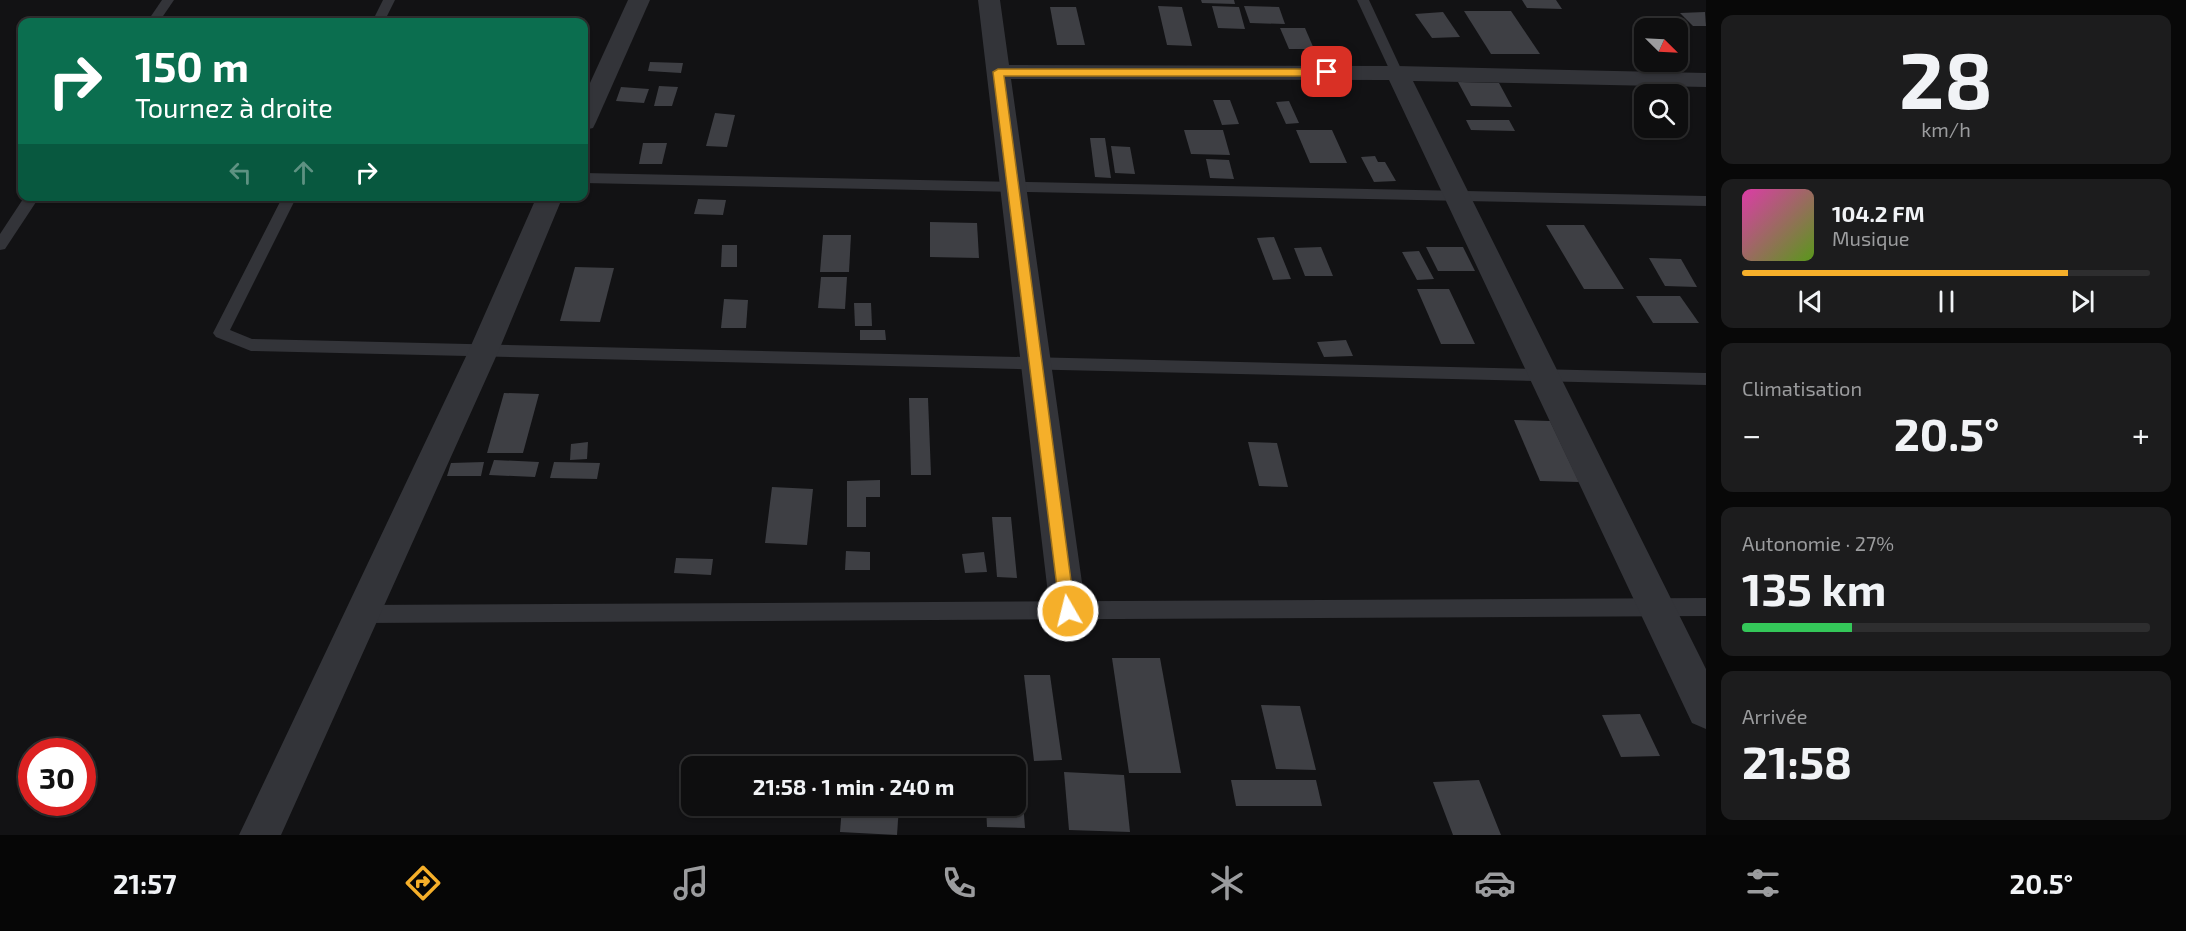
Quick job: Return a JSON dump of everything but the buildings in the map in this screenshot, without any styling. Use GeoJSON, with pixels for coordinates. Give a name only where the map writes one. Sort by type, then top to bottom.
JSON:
{"type":"FeatureCollection","features":[{"type":"Feature","properties":{"kind":"street"},"geometry":{"type":"LineString","coordinates":[[588,113],[639,0]]}},
{"type":"Feature","properties":{"kind":"street"},"geometry":{"type":"LineString","coordinates":[[989,0],[1068,611]]}},
{"type":"Feature","properties":{"kind":"street"},"geometry":{"type":"LineString","coordinates":[[998,72],[1397,72],[1706,80]]}},
{"type":"Feature","properties":{"kind":"street"},"geometry":{"type":"LineString","coordinates":[[1397,72],[1706,710]]}},
{"type":"Feature","properties":{"kind":"street"},"geometry":{"type":"LineString","coordinates":[[260,835],[483,350],[548,201]]}},
{"type":"Feature","properties":{"kind":"lane"},"geometry":{"type":"LineString","coordinates":[[156,18],[168,0]]}},
{"type":"Feature","properties":{"kind":"lane"},"geometry":{"type":"LineString","coordinates":[[380,18],[389,0]]}},
{"type":"Feature","properties":{"kind":"lane"},"geometry":{"type":"LineString","coordinates":[[1363,0],[1397,72]]}},
{"type":"Feature","properties":{"kind":"lane"},"geometry":{"type":"LineString","coordinates":[[588,178],[1706,201]]}},
{"type":"Feature","properties":{"kind":"lane"},"geometry":{"type":"LineString","coordinates":[[0,245],[30,201]]}},
{"type":"Feature","properties":{"kind":"lane"},"geometry":{"type":"LineString","coordinates":[[287,201],[221,333],[251,345],[1706,379]]}},
{"type":"Feature","properties":{"kind":"lane"},"geometry":{"type":"LineString","coordinates":[[360,614],[1706,607]]}},
{"type":"Feature","properties":{"kind":"route"},"geometry":{"type":"LineString","coordinates":[[1068,611],[998,72],[1327,72]]}}]}
